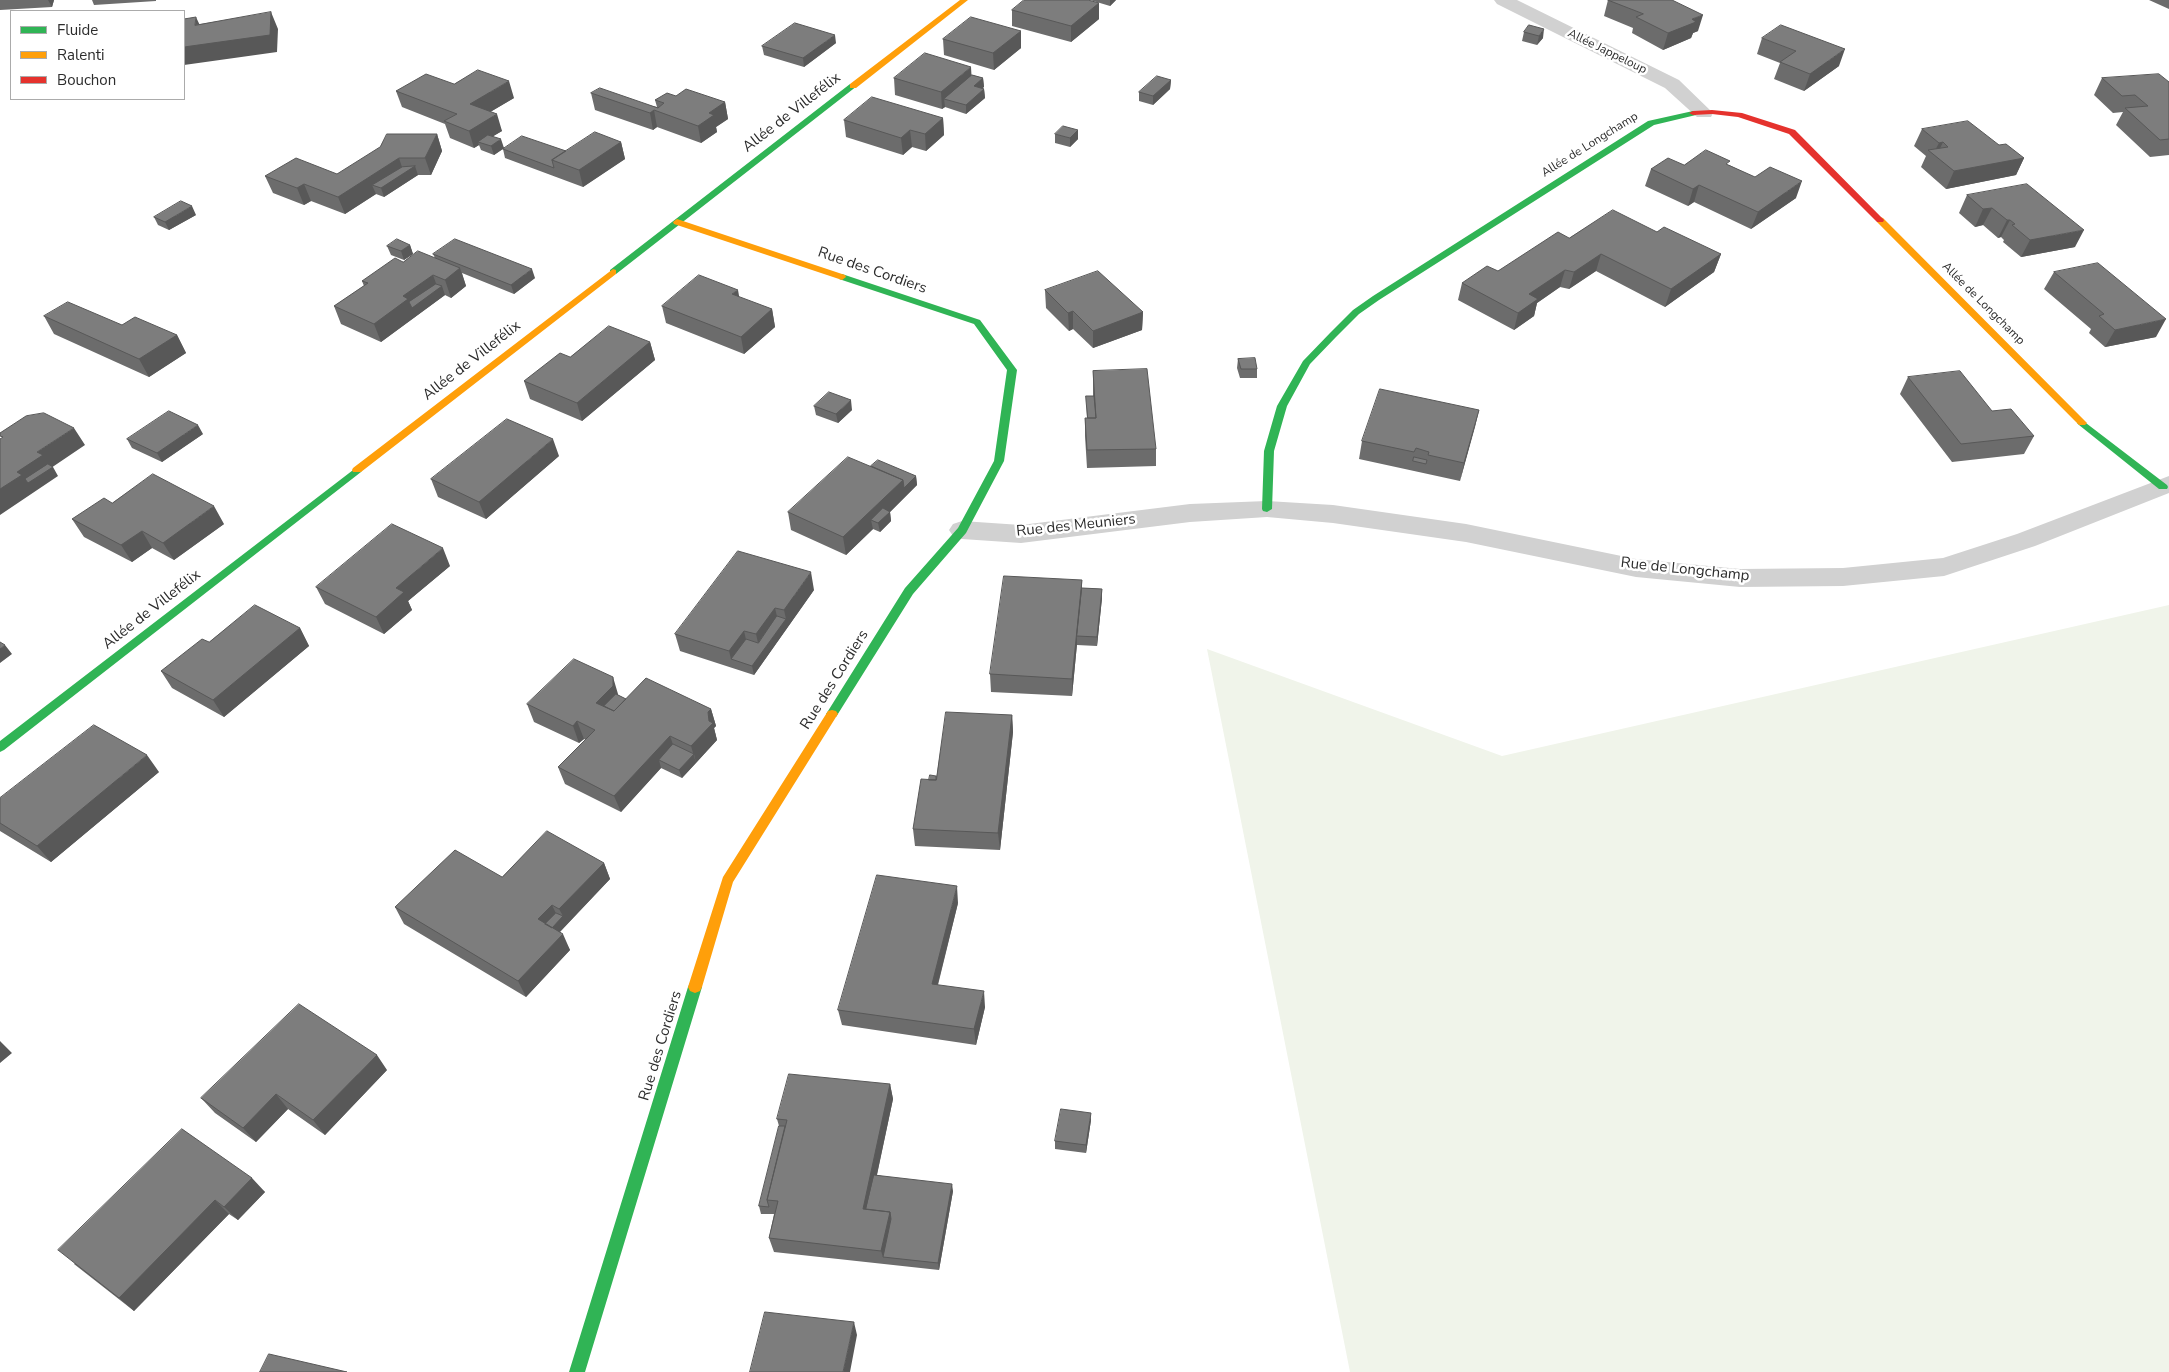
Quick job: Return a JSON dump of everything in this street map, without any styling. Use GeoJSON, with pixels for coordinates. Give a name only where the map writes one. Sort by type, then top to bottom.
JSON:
{"type":"FeatureCollection","features":[{"type":"Feature","properties":{"kind":"street","name":"Allée de Villefélix"},"geometry":{"type":"LineString","coordinates":[[0,747],[964,0]]}},
{"type":"Feature","properties":{"kind":"street","name":"Allée Jappeloup"},"geometry":{"type":"LineString","coordinates":[[1503,0],[1672,84],[1704,113]]}},
{"type":"Feature","properties":{"kind":"street","name":"Allée de Longchamp"},"geometry":{"type":"LineString","coordinates":[[1267,509],[1269,451],[1282,406],[1306,363],[1356,312],[1651,123],[1686,113],[1720,112],[1756,118],[1792,132],[2092,433],[2166,486]]}},
{"type":"Feature","properties":{"kind":"street","name":"Rue des Cordiers"},"geometry":{"type":"LineString","coordinates":[[578,1372],[727,881],[909,591],[962,530],[999,461],[1012,370],[977,322],[677,222]]}},
{"type":"Feature","properties":{"kind":"street","name":"Rue de Longchamp"},"geometry":{"type":"LineString","coordinates":[[1190,513],[1267,509],[1333,514],[1466,534],[1636,568],[1740,578],[1843,577],[1944,567],[2026,540],[2166,486]]}},
{"type":"Feature","properties":{"kind":"street","name":"Rue des Meuniers"},"geometry":{"type":"LineString","coordinates":[[962,530],[1021,534],[1190,513]]}},
{"type":"Feature","properties":{"kind":"shaded area"},"geometry":{"type":"Polygon","coordinates":[[[2169,605],[2169,1372],[1350,1372],[1207,649],[1502,756],[2169,605]]]}},
{"type":"Feature","properties":{"kind":"building"},"geometry":{"type":"Polygon","coordinates":[[[1024,0],[1088,0],[1099,3],[1071,26],[1012,10],[1024,0]]]}},
{"type":"Feature","properties":{"kind":"building"},"geometry":{"type":"Polygon","coordinates":[[[1608,0],[1672,0],[1703,15],[1692,19],[1696,22],[1668,33],[1636,17],[1643,14],[1608,0]]]}},
{"type":"Feature","properties":{"kind":"building"},"geometry":{"type":"Polygon","coordinates":[[[271,12],[270,35],[185,47],[185,19],[196,17],[195,25],[271,12]]]}},
{"type":"Feature","properties":{"kind":"building"},"geometry":{"type":"Polygon","coordinates":[[[971,17],[1021,31],[993,53],[943,39],[971,17]]]}},
{"type":"Feature","properties":{"kind":"building"},"geometry":{"type":"Polygon","coordinates":[[[795,23],[835,35],[803,58],[762,46],[795,23]]]}},
{"type":"Feature","properties":{"kind":"building"},"geometry":{"type":"Polygon","coordinates":[[[1529,25],[1544,29],[1539,36],[1524,32],[1529,25]]]}},
{"type":"Feature","properties":{"kind":"building"},"geometry":{"type":"Polygon","coordinates":[[[1781,25],[1845,49],[1810,74],[1780,62],[1796,51],[1762,38],[1781,25]]]}},
{"type":"Feature","properties":{"kind":"building"},"geometry":{"type":"Polygon","coordinates":[[[925,53],[971,67],[941,92],[894,78],[925,53]]]}},
{"type":"Feature","properties":{"kind":"building"},"geometry":{"type":"Polygon","coordinates":[[[478,70],[509,81],[470,104],[497,114],[469,131],[444,121],[457,114],[396,91],[426,74],[454,84],[478,70]]]}},
{"type":"Feature","properties":{"kind":"building"},"geometry":{"type":"Polygon","coordinates":[[[2159,74],[2169,82],[2169,139],[2160,140],[2125,108],[2148,106],[2135,95],[2122,96],[2102,78],[2159,74]]]}},
{"type":"Feature","properties":{"kind":"building"},"geometry":{"type":"Polygon","coordinates":[[[972,75],[983,78],[974,86],[984,89],[966,105],[944,99],[972,75]]]}},
{"type":"Feature","properties":{"kind":"building"},"geometry":{"type":"Polygon","coordinates":[[[1157,76],[1171,80],[1153,96],[1139,92],[1157,76]]]}},
{"type":"Feature","properties":{"kind":"building"},"geometry":{"type":"Polygon","coordinates":[[[600,88],[658,108],[664,103],[655,100],[667,93],[676,96],[686,89],[725,102],[709,113],[714,115],[698,126],[654,110],[650,113],[591,93],[600,88]]]}},
{"type":"Feature","properties":{"kind":"building"},"geometry":{"type":"Polygon","coordinates":[[[872,97],[943,118],[925,134],[910,130],[901,138],[844,120],[872,97]]]}},
{"type":"Feature","properties":{"kind":"building"},"geometry":{"type":"Polygon","coordinates":[[[1968,121],[1999,145],[2006,144],[2024,158],[1954,171],[1928,150],[1948,147],[1943,142],[1939,143],[1922,129],[1968,121]]]}},
{"type":"Feature","properties":{"kind":"building"},"geometry":{"type":"Polygon","coordinates":[[[1063,126],[1078,130],[1070,138],[1055,134],[1063,126]]]}},
{"type":"Feature","properties":{"kind":"building"},"geometry":{"type":"Polygon","coordinates":[[[595,132],[621,142],[579,170],[552,160],[595,132]]]}},
{"type":"Feature","properties":{"kind":"building"},"geometry":{"type":"Polygon","coordinates":[[[387,134],[437,134],[425,158],[399,158],[338,197],[304,184],[297,188],[265,176],[296,158],[337,174],[380,147],[387,134]]]}},
{"type":"Feature","properties":{"kind":"building"},"geometry":{"type":"Polygon","coordinates":[[[488,135],[501,139],[491,146],[478,142],[488,135]]]}},
{"type":"Feature","properties":{"kind":"building"},"geometry":{"type":"Polygon","coordinates":[[[522,136],[566,151],[552,160],[554,168],[503,149],[522,136]]]}},
{"type":"Feature","properties":{"kind":"building"},"geometry":{"type":"Polygon","coordinates":[[[1706,150],[1730,161],[1726,164],[1755,177],[1770,167],[1802,181],[1758,212],[1699,185],[1693,189],[1651,169],[1668,158],[1684,165],[1706,150]]]}},
{"type":"Feature","properties":{"kind":"building"},"geometry":{"type":"Polygon","coordinates":[[[415,166],[381,188],[372,185],[402,167],[415,166]]]}},
{"type":"Feature","properties":{"kind":"building"},"geometry":{"type":"Polygon","coordinates":[[[2027,184],[2084,230],[2030,240],[2012,225],[2015,224],[2010,220],[2007,220],[1992,208],[1983,209],[1967,195],[2027,184]]]}},
{"type":"Feature","properties":{"kind":"building"},"geometry":{"type":"Polygon","coordinates":[[[181,201],[192,206],[165,222],[154,217],[181,201]]]}},
{"type":"Feature","properties":{"kind":"building"},"geometry":{"type":"Polygon","coordinates":[[[1613,210],[1657,232],[1664,227],[1721,254],[1671,289],[1601,254],[1574,272],[1565,270],[1529,294],[1538,299],[1518,313],[1462,283],[1487,266],[1498,271],[1558,232],[1569,238],[1613,210]]]}},
{"type":"Feature","properties":{"kind":"building"},"geometry":{"type":"Polygon","coordinates":[[[397,239],[410,245],[401,251],[387,246],[397,239]]]}},
{"type":"Feature","properties":{"kind":"building"},"geometry":{"type":"Polygon","coordinates":[[[455,239],[532,269],[511,285],[433,254],[455,239]]]}},
{"type":"Feature","properties":{"kind":"building"},"geometry":{"type":"Polygon","coordinates":[[[418,251],[460,268],[445,280],[433,275],[403,296],[408,299],[374,324],[334,306],[368,283],[362,281],[395,258],[403,262],[418,251]]]}},
{"type":"Feature","properties":{"kind":"building"},"geometry":{"type":"Polygon","coordinates":[[[2098,263],[2166,319],[2115,330],[2099,316],[2104,314],[2054,272],[2098,263]]]}},
{"type":"Feature","properties":{"kind":"building"},"geometry":{"type":"Polygon","coordinates":[[[1098,271],[1143,312],[1093,331],[1073,311],[1068,313],[1045,290],[1098,271]]]}},
{"type":"Feature","properties":{"kind":"building"},"geometry":{"type":"Polygon","coordinates":[[[699,275],[738,290],[732,294],[772,309],[741,337],[662,306],[699,275]]]}},
{"type":"Feature","properties":{"kind":"building"},"geometry":{"type":"Polygon","coordinates":[[[436,284],[442,286],[412,308],[409,302],[436,284]]]}},
{"type":"Feature","properties":{"kind":"building"},"geometry":{"type":"Polygon","coordinates":[[[68,302],[122,325],[135,317],[177,335],[139,359],[44,316],[68,302]]]}},
{"type":"Feature","properties":{"kind":"building"},"geometry":{"type":"Polygon","coordinates":[[[609,326],[650,342],[577,403],[524,381],[560,353],[570,357],[609,326]]]}},
{"type":"Feature","properties":{"kind":"building"},"geometry":{"type":"Polygon","coordinates":[[[1255,358],[1257,369],[1241,369],[1238,359],[1255,358]]]}},
{"type":"Feature","properties":{"kind":"building"},"geometry":{"type":"Polygon","coordinates":[[[1147,369],[1156,449],[1087,450],[1085,418],[1096,418],[1093,371],[1147,369]]]}},
{"type":"Feature","properties":{"kind":"building"},"geometry":{"type":"Polygon","coordinates":[[[1960,371],[1992,411],[2011,409],[2034,436],[1961,444],[1908,377],[1960,371]]]}},
{"type":"Feature","properties":{"kind":"building"},"geometry":{"type":"Polygon","coordinates":[[[1380,389],[1479,410],[1464,463],[1428,455],[1429,452],[1416,448],[1414,452],[1362,441],[1380,389]]]}},
{"type":"Feature","properties":{"kind":"building"},"geometry":{"type":"Polygon","coordinates":[[[829,392],[851,400],[836,414],[814,406],[829,392]]]}},
{"type":"Feature","properties":{"kind":"building"},"geometry":{"type":"Polygon","coordinates":[[[1086,396],[1094,396],[1096,418],[1088,418],[1086,396]]]}},
{"type":"Feature","properties":{"kind":"building"},"geometry":{"type":"Polygon","coordinates":[[[169,411],[198,425],[157,453],[127,439],[169,411]]]}},
{"type":"Feature","properties":{"kind":"building"},"geometry":{"type":"Polygon","coordinates":[[[44,413],[74,428],[37,452],[43,455],[17,472],[22,475],[0,489],[0,439],[3,437],[0,436],[0,433],[26,416],[44,413]]]}},
{"type":"Feature","properties":{"kind":"building"},"geometry":{"type":"Polygon","coordinates":[[[507,419],[553,439],[479,502],[431,479],[507,419]]]}},
{"type":"Feature","properties":{"kind":"building"},"geometry":{"type":"Polygon","coordinates":[[[848,457],[903,480],[843,537],[788,512],[848,457]]]}},
{"type":"Feature","properties":{"kind":"building"},"geometry":{"type":"Polygon","coordinates":[[[1414,457],[1427,460],[1426,464],[1413,461],[1414,457]]]}},
{"type":"Feature","properties":{"kind":"building"},"geometry":{"type":"Polygon","coordinates":[[[878,460],[916,476],[904,488],[903,480],[871,466],[878,460]]]}},
{"type":"Feature","properties":{"kind":"building"},"geometry":{"type":"Polygon","coordinates":[[[48,464],[53,467],[28,483],[25,479],[48,464]]]}},
{"type":"Feature","properties":{"kind":"building"},"geometry":{"type":"Polygon","coordinates":[[[153,474],[214,506],[163,543],[142,531],[121,545],[72,519],[104,498],[112,503],[153,474]]]}},
{"type":"Feature","properties":{"kind":"building"},"geometry":{"type":"Polygon","coordinates":[[[883,508],[890,512],[878,523],[871,520],[883,508]]]}},
{"type":"Feature","properties":{"kind":"building"},"geometry":{"type":"Polygon","coordinates":[[[392,524],[443,548],[396,588],[404,592],[376,617],[316,587],[392,524]]]}},
{"type":"Feature","properties":{"kind":"building"},"geometry":{"type":"Polygon","coordinates":[[[738,551],[811,572],[784,610],[775,608],[756,634],[744,631],[729,651],[675,634],[738,551]]]}},
{"type":"Feature","properties":{"kind":"building"},"geometry":{"type":"Polygon","coordinates":[[[1004,576],[1082,580],[1072,679],[990,674],[1004,576]]]}},
{"type":"Feature","properties":{"kind":"building"},"geometry":{"type":"Polygon","coordinates":[[[1082,588],[1102,589],[1097,637],[1077,636],[1082,588]]]}},
{"type":"Feature","properties":{"kind":"building"},"geometry":{"type":"Polygon","coordinates":[[[255,605],[300,628],[213,700],[161,671],[202,639],[209,642],[255,605]]]}},
{"type":"Feature","properties":{"kind":"building"},"geometry":{"type":"Polygon","coordinates":[[[777,616],[786,619],[752,666],[731,659],[746,639],[758,643],[777,616]]]}},
{"type":"Feature","properties":{"kind":"building"},"geometry":{"type":"Polygon","coordinates":[[[0,642],[5,645],[0,649],[0,642]]]}},
{"type":"Feature","properties":{"kind":"building"},"geometry":{"type":"Polygon","coordinates":[[[574,659],[613,677],[613,686],[596,703],[614,711],[646,678],[711,709],[708,712],[709,721],[713,723],[691,746],[670,736],[614,796],[558,767],[595,730],[577,721],[573,726],[527,704],[574,659]]]}},
{"type":"Feature","properties":{"kind":"building"},"geometry":{"type":"Polygon","coordinates":[[[616,694],[626,699],[614,711],[604,706],[616,694]]]}},
{"type":"Feature","properties":{"kind":"building"},"geometry":{"type":"Polygon","coordinates":[[[946,712],[1012,715],[998,833],[913,829],[921,779],[936,780],[946,712]]]}},
{"type":"Feature","properties":{"kind":"building"},"geometry":{"type":"Polygon","coordinates":[[[94,725],[147,755],[37,846],[0,823],[0,798],[94,725]]]}},
{"type":"Feature","properties":{"kind":"building"},"geometry":{"type":"Polygon","coordinates":[[[673,744],[694,754],[679,770],[659,760],[673,744]]]}},
{"type":"Feature","properties":{"kind":"building"},"geometry":{"type":"Polygon","coordinates":[[[930,775],[936,776],[936,780],[929,780],[930,775]]]}},
{"type":"Feature","properties":{"kind":"building"},"geometry":{"type":"Polygon","coordinates":[[[547,831],[604,863],[559,909],[552,905],[538,919],[563,934],[518,981],[395,907],[455,850],[502,877],[547,831]]]}},
{"type":"Feature","properties":{"kind":"building"},"geometry":{"type":"Polygon","coordinates":[[[877,875],[957,886],[932,984],[984,991],[974,1029],[838,1010],[877,875]]]}},
{"type":"Feature","properties":{"kind":"building"},"geometry":{"type":"Polygon","coordinates":[[[556,913],[563,916],[552,928],[545,924],[556,913]]]}},
{"type":"Feature","properties":{"kind":"building"},"geometry":{"type":"Polygon","coordinates":[[[299,1004],[377,1055],[313,1120],[276,1094],[243,1128],[201,1098],[299,1004]]]}},
{"type":"Feature","properties":{"kind":"building"},"geometry":{"type":"Polygon","coordinates":[[[789,1074],[890,1084],[863,1209],[890,1212],[881,1251],[769,1238],[778,1201],[767,1200],[787,1120],[777,1119],[789,1074]]]}},
{"type":"Feature","properties":{"kind":"building"},"geometry":{"type":"Polygon","coordinates":[[[1061,1109],[1091,1113],[1086,1145],[1055,1141],[1061,1109]]]}},
{"type":"Feature","properties":{"kind":"building"},"geometry":{"type":"Polygon","coordinates":[[[779,1126],[785,1126],[767,1200],[769,1207],[759,1206],[779,1126]]]}},
{"type":"Feature","properties":{"kind":"building"},"geometry":{"type":"Polygon","coordinates":[[[182,1129],[252,1178],[224,1207],[215,1200],[119,1298],[58,1250],[182,1129]]]}},
{"type":"Feature","properties":{"kind":"building"},"geometry":{"type":"Polygon","coordinates":[[[874,1175],[952,1184],[938,1263],[883,1257],[891,1219],[890,1212],[866,1209],[874,1175]]]}},
{"type":"Feature","properties":{"kind":"building"},"geometry":{"type":"Polygon","coordinates":[[[765,1312],[854,1322],[843,1372],[750,1372],[765,1312]]]}},
{"type":"Feature","properties":{"kind":"building"},"geometry":{"type":"Polygon","coordinates":[[[269,1354],[347,1372],[260,1372],[269,1354]]]}},
{"type":"Feature","properties":{"kind":"traffic: fast"},"geometry":{"type":"LineString","coordinates":[[613,272],[853,86]]}},
{"type":"Feature","properties":{"kind":"traffic: fast"},"geometry":{"type":"LineString","coordinates":[[1267,509],[1269,451],[1282,406],[1306,363],[1356,312],[1651,123],[1693,113]]}},
{"type":"Feature","properties":{"kind":"traffic: fast"},"geometry":{"type":"LineString","coordinates":[[832,714],[909,591],[962,530],[999,461],[1012,370],[977,322],[842,277]]}},
{"type":"Feature","properties":{"kind":"traffic: fast"},"geometry":{"type":"LineString","coordinates":[[2082,423],[2163,487]]}},
{"type":"Feature","properties":{"kind":"traffic: fast"},"geometry":{"type":"LineString","coordinates":[[0,747],[357,470]]}},
{"type":"Feature","properties":{"kind":"traffic: fast"},"geometry":{"type":"LineString","coordinates":[[577,1372],[695,987]]}},
{"type":"Feature","properties":{"kind":"traffic: slow"},"geometry":{"type":"LineString","coordinates":[[853,86],[964,0]]}},
{"type":"Feature","properties":{"kind":"traffic: slow"},"geometry":{"type":"LineString","coordinates":[[1880,220],[2082,423]]}},
{"type":"Feature","properties":{"kind":"traffic: slow"},"geometry":{"type":"LineString","coordinates":[[677,222],[842,277]]}},
{"type":"Feature","properties":{"kind":"traffic: slow"},"geometry":{"type":"LineString","coordinates":[[357,470],[613,272]]}},
{"type":"Feature","properties":{"kind":"traffic: slow"},"geometry":{"type":"LineString","coordinates":[[695,987],[727,881],[832,714]]}},
{"type":"Feature","properties":{"kind":"traffic: jam"},"geometry":{"type":"LineString","coordinates":[[1693,113],[1712,112],[1739,115],[1792,132],[1880,220]]}}]}
